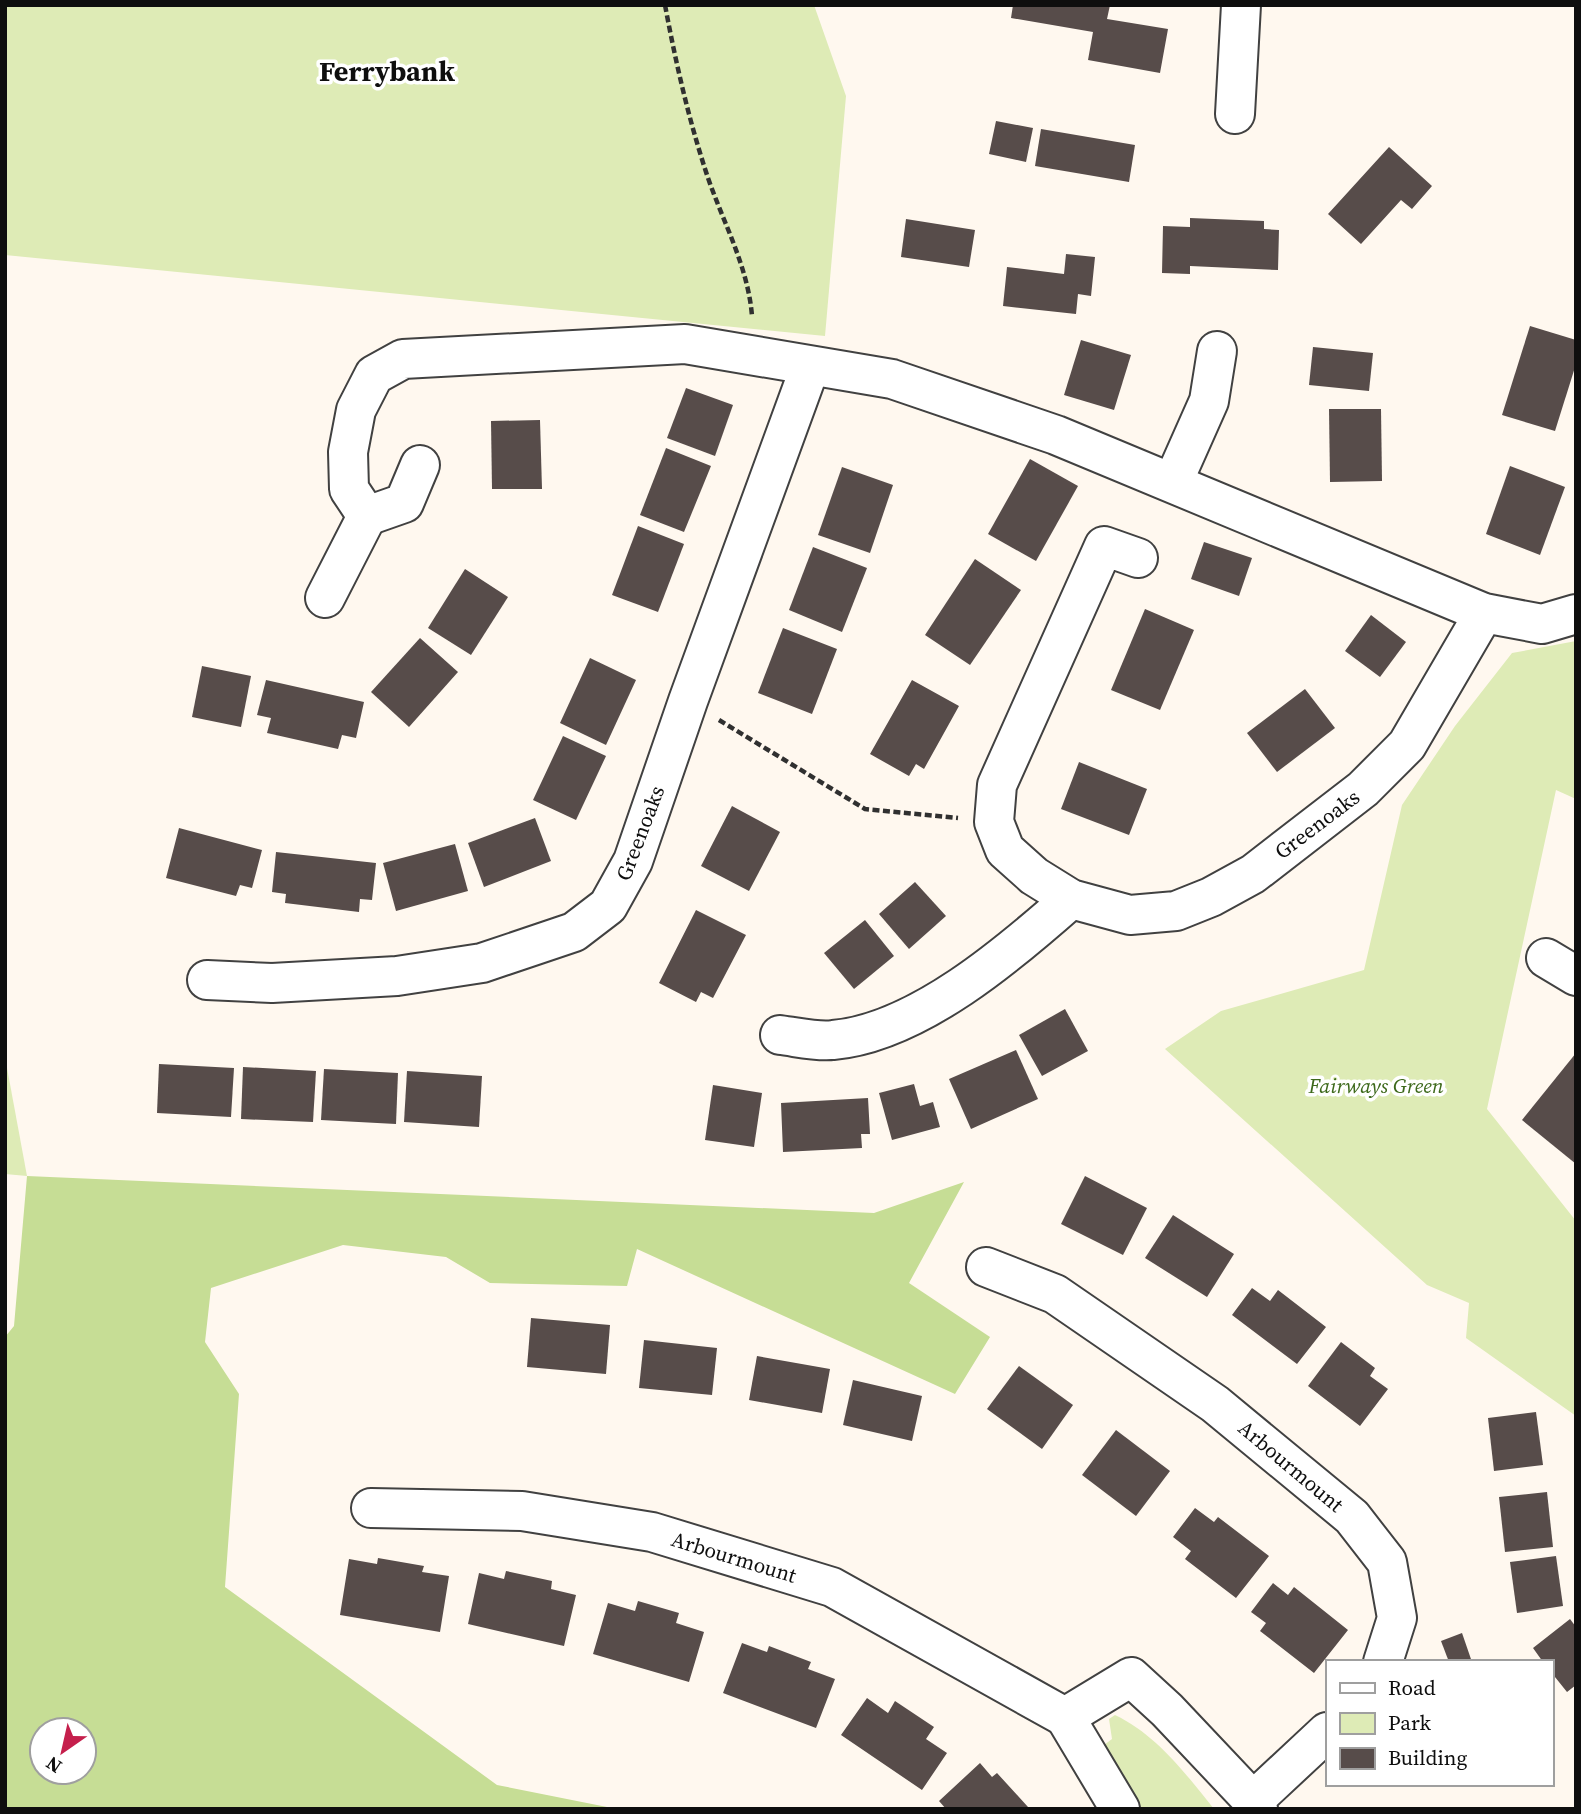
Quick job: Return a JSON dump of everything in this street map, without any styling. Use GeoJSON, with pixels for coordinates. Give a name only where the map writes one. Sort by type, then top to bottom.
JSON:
{"type":"FeatureCollection","features":[{"type":"Feature","properties":{"kind":"street"},"geometry":{"type":"LineString","coordinates":[[1235,114],[1241,5]]}},
{"type":"Feature","properties":{"kind":"street"},"geometry":{"type":"LineString","coordinates":[[367,516],[349,489],[348,452],[356,410],[374,375],[403,359],[685,344],[892,379],[1056,435],[1485,613],[1542,624],[1576,614]]}},
{"type":"Feature","properties":{"kind":"street"},"geometry":{"type":"LineString","coordinates":[[1172,482],[1209,401],[1217,351]]}},
{"type":"Feature","properties":{"kind":"street","name":"Greenoaks"},"geometry":{"type":"LineString","coordinates":[[207,980],[272,983],[397,976],[482,962],[574,932],[608,906],[633,861],[688,701],[810,367]]}},
{"type":"Feature","properties":{"kind":"street"},"geometry":{"type":"LineString","coordinates":[[325,598],[367,516],[404,503],[420,466]]}},
{"type":"Feature","properties":{"kind":"street","name":"Greenoaks"},"geometry":{"type":"LineString","coordinates":[[1138,558],[1104,546],[997,785],[994,822],[1004,850],[1034,876],[1071,899],[1130,915],[1177,911],[1212,897],[1253,873],[1363,789],[1407,745],[1485,613]]}},
{"type":"Feature","properties":{"kind":"street"},"geometry":{"type":"LineString","coordinates":[[780,1035],[833,1041],[885,1028],[952,992],[1013,950],[1071,899]]}},
{"type":"Feature","properties":{"kind":"street","name":"Arbourmount"},"geometry":{"type":"LineString","coordinates":[[986,1267],[1055,1294],[1215,1404],[1352,1517],[1387,1562],[1397,1618],[1384,1660]]}},
{"type":"Feature","properties":{"kind":"street","name":"Arbourmount"},"geometry":{"type":"LineString","coordinates":[[371,1508],[522,1511],[652,1532],[832,1587],[1065,1717],[1120,1809]]}},
{"type":"Feature","properties":{"kind":"street"},"geometry":{"type":"LineString","coordinates":[[1065,1717],[1131,1677],[1167,1710],[1256,1805],[1326,1733]]}},
{"type":"Feature","properties":{"kind":"path"},"geometry":{"type":"LineString","coordinates":[[665,5],[690,119],[712,189],[746,278],[752,322],[749,355]]}},
{"type":"Feature","properties":{"kind":"path"},"geometry":{"type":"LineString","coordinates":[[688,701],[865,809],[994,822]]}},
{"type":"Feature","properties":{"kind":"green space"},"geometry":{"type":"Polygon","coordinates":[[[5,5],[814,5],[846,96],[825,336],[5,255],[5,5]]]}},
{"type":"Feature","properties":{"kind":"green space","name":"Fairways Green"},"geometry":{"type":"Polygon","coordinates":[[[1576,641],[1576,799],[1556,790],[1487,1109],[1576,1221],[1576,1416],[1466,1338],[1469,1303],[1427,1285],[1165,1049],[1221,1011],[1364,970],[1402,805],[1455,726],[1512,653],[1576,641]]]}},
{"type":"Feature","properties":{"kind":"green space"},"geometry":{"type":"Polygon","coordinates":[[[5,1057],[27,1176],[5,1174],[5,1057]]]}},
{"type":"Feature","properties":{"kind":"green space"},"geometry":{"type":"Polygon","coordinates":[[[27,1176],[874,1213],[964,1182],[909,1283],[990,1337],[955,1394],[637,1249],[627,1286],[490,1283],[446,1257],[343,1245],[211,1288],[205,1342],[239,1394],[225,1587],[497,1785],[617,1809],[5,1809],[5,1337],[14,1326],[27,1176]]]}},
{"type":"Feature","properties":{"kind":"green space"},"geometry":{"type":"Polygon","coordinates":[[[1115,1715],[1157,1744],[1214,1809],[1133,1809],[1100,1748],[1112,1739],[1109,1719],[1115,1715]]]}},
{"type":"Feature","properties":{"kind":"building"},"geometry":{"type":"Polygon","coordinates":[[[1013,5],[1110,5],[1107,19],[1168,29],[1160,73],[1088,60],[1093,32],[1011,18],[1013,5]]]}},
{"type":"Feature","properties":{"kind":"building"},"geometry":{"type":"Polygon","coordinates":[[[996,121],[1033,128],[1026,162],[989,154],[996,121]]]}},
{"type":"Feature","properties":{"kind":"building"},"geometry":{"type":"Polygon","coordinates":[[[1041,129],[1135,145],[1129,182],[1035,166],[1041,129]]]}},
{"type":"Feature","properties":{"kind":"building"},"geometry":{"type":"Polygon","coordinates":[[[1389,147],[1432,186],[1412,209],[1401,200],[1361,244],[1328,214],[1389,147]]]}},
{"type":"Feature","properties":{"kind":"building"},"geometry":{"type":"Polygon","coordinates":[[[1190,218],[1264,221],[1264,229],[1279,230],[1278,270],[1190,266],[1190,274],[1162,273],[1163,226],[1190,227],[1190,218]]]}},
{"type":"Feature","properties":{"kind":"building"},"geometry":{"type":"Polygon","coordinates":[[[906,219],[975,230],[969,267],[901,257],[906,219]]]}},
{"type":"Feature","properties":{"kind":"building"},"geometry":{"type":"Polygon","coordinates":[[[1066,254],[1095,257],[1091,296],[1078,294],[1076,314],[1003,306],[1007,267],[1064,274],[1066,254]]]}},
{"type":"Feature","properties":{"kind":"building"},"geometry":{"type":"Polygon","coordinates":[[[1530,326],[1576,340],[1576,364],[1555,431],[1502,415],[1530,326]]]}},
{"type":"Feature","properties":{"kind":"building"},"geometry":{"type":"Polygon","coordinates":[[[1081,340],[1131,355],[1114,410],[1064,395],[1081,340]]]}},
{"type":"Feature","properties":{"kind":"building"},"geometry":{"type":"Polygon","coordinates":[[[1313,347],[1373,353],[1369,391],[1309,385],[1313,347]]]}},
{"type":"Feature","properties":{"kind":"building"},"geometry":{"type":"Polygon","coordinates":[[[686,388],[733,405],[715,456],[667,438],[686,388]]]}},
{"type":"Feature","properties":{"kind":"building"},"geometry":{"type":"Polygon","coordinates":[[[1329,409],[1381,409],[1382,481],[1330,482],[1329,409]]]}},
{"type":"Feature","properties":{"kind":"building"},"geometry":{"type":"Polygon","coordinates":[[[540,420],[542,489],[492,489],[491,421],[540,420]]]}},
{"type":"Feature","properties":{"kind":"building"},"geometry":{"type":"Polygon","coordinates":[[[666,448],[711,466],[684,532],[640,515],[666,448]]]}},
{"type":"Feature","properties":{"kind":"building"},"geometry":{"type":"Polygon","coordinates":[[[1030,459],[1078,486],[1036,561],[988,534],[1030,459]]]}},
{"type":"Feature","properties":{"kind":"building"},"geometry":{"type":"Polygon","coordinates":[[[1510,466],[1565,487],[1540,555],[1486,534],[1510,466]]]}},
{"type":"Feature","properties":{"kind":"building"},"geometry":{"type":"Polygon","coordinates":[[[842,467],[893,485],[870,553],[818,535],[842,467]]]}},
{"type":"Feature","properties":{"kind":"building"},"geometry":{"type":"Polygon","coordinates":[[[638,526],[684,544],[658,612],[612,595],[638,526]]]}},
{"type":"Feature","properties":{"kind":"building"},"geometry":{"type":"Polygon","coordinates":[[[1204,542],[1252,558],[1239,596],[1191,579],[1204,542]]]}},
{"type":"Feature","properties":{"kind":"building"},"geometry":{"type":"Polygon","coordinates":[[[813,547],[867,568],[842,632],[789,610],[813,547]]]}},
{"type":"Feature","properties":{"kind":"building"},"geometry":{"type":"Polygon","coordinates":[[[975,559],[1021,590],[970,665],[925,635],[975,559]]]}},
{"type":"Feature","properties":{"kind":"building"},"geometry":{"type":"Polygon","coordinates":[[[465,569],[508,597],[471,655],[428,628],[465,569]]]}},
{"type":"Feature","properties":{"kind":"building"},"geometry":{"type":"Polygon","coordinates":[[[1145,609],[1194,630],[1160,710],[1111,690],[1145,609]]]}},
{"type":"Feature","properties":{"kind":"building"},"geometry":{"type":"Polygon","coordinates":[[[1371,615],[1406,642],[1380,677],[1345,651],[1371,615]]]}},
{"type":"Feature","properties":{"kind":"building"},"geometry":{"type":"Polygon","coordinates":[[[783,628],[837,649],[812,714],[758,693],[783,628]]]}},
{"type":"Feature","properties":{"kind":"building"},"geometry":{"type":"Polygon","coordinates":[[[420,638],[458,672],[409,727],[371,692],[420,638]]]}},
{"type":"Feature","properties":{"kind":"building"},"geometry":{"type":"Polygon","coordinates":[[[590,658],[636,680],[606,745],[560,723],[590,658]]]}},
{"type":"Feature","properties":{"kind":"building"},"geometry":{"type":"Polygon","coordinates":[[[202,666],[251,676],[241,727],[192,717],[202,666]]]}},
{"type":"Feature","properties":{"kind":"building"},"geometry":{"type":"Polygon","coordinates":[[[266,680],[364,702],[356,738],[342,735],[338,749],[267,733],[271,718],[257,715],[266,680]]]}},
{"type":"Feature","properties":{"kind":"building"},"geometry":{"type":"Polygon","coordinates":[[[912,680],[959,706],[924,769],[916,764],[909,776],[870,754],[912,680]]]}},
{"type":"Feature","properties":{"kind":"building"},"geometry":{"type":"Polygon","coordinates":[[[1305,689],[1335,728],[1277,772],[1247,733],[1305,689]]]}},
{"type":"Feature","properties":{"kind":"building"},"geometry":{"type":"Polygon","coordinates":[[[563,736],[606,756],[576,820],[533,800],[563,736]]]}},
{"type":"Feature","properties":{"kind":"building"},"geometry":{"type":"Polygon","coordinates":[[[1079,762],[1147,789],[1129,835],[1061,809],[1079,762]]]}},
{"type":"Feature","properties":{"kind":"building"},"geometry":{"type":"Polygon","coordinates":[[[732,806],[780,832],[749,891],[701,866],[732,806]]]}},
{"type":"Feature","properties":{"kind":"building"},"geometry":{"type":"Polygon","coordinates":[[[535,818],[551,861],[484,887],[468,843],[535,818]]]}},
{"type":"Feature","properties":{"kind":"building"},"geometry":{"type":"Polygon","coordinates":[[[179,828],[262,850],[252,888],[240,885],[236,896],[166,878],[179,828]]]}},
{"type":"Feature","properties":{"kind":"building"},"geometry":{"type":"Polygon","coordinates":[[[455,844],[468,891],[396,911],[383,863],[455,844]]]}},
{"type":"Feature","properties":{"kind":"building"},"geometry":{"type":"Polygon","coordinates":[[[276,852],[376,863],[372,900],[360,899],[359,912],[285,903],[286,894],[272,892],[276,852]]]}},
{"type":"Feature","properties":{"kind":"building"},"geometry":{"type":"Polygon","coordinates":[[[915,882],[946,916],[909,949],[879,914],[915,882]]]}},
{"type":"Feature","properties":{"kind":"building"},"geometry":{"type":"Polygon","coordinates":[[[696,910],[746,935],[713,998],[701,992],[696,1002],[659,983],[696,910]]]}},
{"type":"Feature","properties":{"kind":"building"},"geometry":{"type":"Polygon","coordinates":[[[865,920],[894,956],[854,989],[824,953],[865,920]]]}},
{"type":"Feature","properties":{"kind":"building"},"geometry":{"type":"Polygon","coordinates":[[[1065,1009],[1088,1051],[1042,1076],[1019,1035],[1065,1009]]]}},
{"type":"Feature","properties":{"kind":"building"},"geometry":{"type":"Polygon","coordinates":[[[1016,1050],[1038,1099],[971,1129],[949,1079],[1016,1050]]]}},
{"type":"Feature","properties":{"kind":"building"},"geometry":{"type":"Polygon","coordinates":[[[1576,1053],[1576,1164],[1522,1120],[1576,1053]]]}},
{"type":"Feature","properties":{"kind":"building"},"geometry":{"type":"Polygon","coordinates":[[[159,1064],[234,1068],[231,1117],[157,1113],[159,1064]]]}},
{"type":"Feature","properties":{"kind":"building"},"geometry":{"type":"Polygon","coordinates":[[[243,1067],[316,1071],[313,1122],[241,1119],[243,1067]]]}},
{"type":"Feature","properties":{"kind":"building"},"geometry":{"type":"Polygon","coordinates":[[[324,1069],[398,1073],[396,1124],[321,1120],[324,1069]]]}},
{"type":"Feature","properties":{"kind":"building"},"geometry":{"type":"Polygon","coordinates":[[[407,1071],[482,1076],[479,1127],[404,1122],[407,1071]]]}},
{"type":"Feature","properties":{"kind":"building"},"geometry":{"type":"Polygon","coordinates":[[[914,1084],[920,1106],[933,1102],[940,1127],[892,1140],[879,1093],[914,1084]]]}},
{"type":"Feature","properties":{"kind":"building"},"geometry":{"type":"Polygon","coordinates":[[[713,1085],[762,1093],[754,1147],[705,1140],[713,1085]]]}},
{"type":"Feature","properties":{"kind":"building"},"geometry":{"type":"Polygon","coordinates":[[[868,1098],[870,1134],[861,1134],[862,1148],[783,1152],[781,1103],[868,1098]]]}},
{"type":"Feature","properties":{"kind":"building"},"geometry":{"type":"Polygon","coordinates":[[[1085,1176],[1147,1208],[1123,1255],[1061,1224],[1085,1176]]]}},
{"type":"Feature","properties":{"kind":"building"},"geometry":{"type":"Polygon","coordinates":[[[1173,1215],[1234,1254],[1207,1297],[1145,1258],[1173,1215]]]}},
{"type":"Feature","properties":{"kind":"building"},"geometry":{"type":"Polygon","coordinates":[[[1252,1288],[1270,1301],[1278,1290],[1326,1327],[1297,1364],[1232,1315],[1252,1288]]]}},
{"type":"Feature","properties":{"kind":"building"},"geometry":{"type":"Polygon","coordinates":[[[531,1318],[610,1325],[606,1374],[527,1367],[531,1318]]]}},
{"type":"Feature","properties":{"kind":"building"},"geometry":{"type":"Polygon","coordinates":[[[644,1340],[717,1348],[712,1395],[639,1388],[644,1340]]]}},
{"type":"Feature","properties":{"kind":"building"},"geometry":{"type":"Polygon","coordinates":[[[1341,1342],[1375,1368],[1370,1376],[1388,1389],[1360,1426],[1308,1386],[1341,1342]]]}},
{"type":"Feature","properties":{"kind":"building"},"geometry":{"type":"Polygon","coordinates":[[[757,1356],[830,1369],[822,1413],[749,1400],[757,1356]]]}},
{"type":"Feature","properties":{"kind":"building"},"geometry":{"type":"Polygon","coordinates":[[[1019,1366],[1073,1405],[1042,1449],[987,1409],[1019,1366]]]}},
{"type":"Feature","properties":{"kind":"building"},"geometry":{"type":"Polygon","coordinates":[[[853,1380],[922,1396],[912,1441],[843,1425],[853,1380]]]}},
{"type":"Feature","properties":{"kind":"building"},"geometry":{"type":"Polygon","coordinates":[[[1536,1412],[1543,1465],[1494,1471],[1488,1418],[1536,1412]]]}},
{"type":"Feature","properties":{"kind":"building"},"geometry":{"type":"Polygon","coordinates":[[[1116,1430],[1170,1471],[1136,1516],[1082,1475],[1116,1430]]]}},
{"type":"Feature","properties":{"kind":"building"},"geometry":{"type":"Polygon","coordinates":[[[1547,1492],[1553,1547],[1505,1552],[1499,1497],[1547,1492]]]}},
{"type":"Feature","properties":{"kind":"building"},"geometry":{"type":"Polygon","coordinates":[[[1195,1508],[1214,1522],[1218,1517],[1269,1556],[1236,1598],[1185,1559],[1191,1551],[1173,1537],[1195,1508]]]}},
{"type":"Feature","properties":{"kind":"building"},"geometry":{"type":"Polygon","coordinates":[[[1556,1556],[1563,1606],[1517,1613],[1510,1562],[1556,1556]]]}},
{"type":"Feature","properties":{"kind":"building"},"geometry":{"type":"Polygon","coordinates":[[[378,1558],[424,1566],[422,1572],[449,1576],[440,1632],[340,1615],[349,1559],[377,1564],[378,1558]]]}},
{"type":"Feature","properties":{"kind":"building"},"geometry":{"type":"Polygon","coordinates":[[[506,1571],[552,1581],[551,1589],[576,1595],[564,1646],[468,1624],[479,1573],[504,1579],[506,1571]]]}},
{"type":"Feature","properties":{"kind":"building"},"geometry":{"type":"Polygon","coordinates":[[[1273,1583],[1288,1595],[1294,1587],[1348,1630],[1314,1673],[1260,1631],[1266,1623],[1251,1612],[1273,1583]]]}},
{"type":"Feature","properties":{"kind":"building"},"geometry":{"type":"Polygon","coordinates":[[[638,1601],[679,1613],[676,1623],[704,1632],[689,1682],[593,1654],[608,1603],[635,1611],[638,1601]]]}},
{"type":"Feature","properties":{"kind":"building"},"geometry":{"type":"Polygon","coordinates":[[[1570,1619],[1576,1627],[1576,1685],[1567,1692],[1553,1674],[1553,1660],[1542,1660],[1533,1648],[1570,1619]]]}},
{"type":"Feature","properties":{"kind":"building"},"geometry":{"type":"Polygon","coordinates":[[[1462,1633],[1471,1660],[1448,1660],[1441,1641],[1462,1633]]]}},
{"type":"Feature","properties":{"kind":"building"},"geometry":{"type":"Polygon","coordinates":[[[742,1643],[767,1652],[769,1646],[811,1662],[808,1669],[835,1679],[816,1728],[723,1693],[742,1643]]]}},
{"type":"Feature","properties":{"kind":"building"},"geometry":{"type":"Polygon","coordinates":[[[867,1698],[888,1713],[895,1701],[934,1727],[926,1739],[947,1753],[922,1790],[841,1735],[867,1698]]]}},
{"type":"Feature","properties":{"kind":"building"},"geometry":{"type":"Polygon","coordinates":[[[980,1763],[992,1777],[997,1773],[1028,1807],[946,1809],[939,1801],[980,1763]]]}},
{"type":"Feature","properties":{"kind":"district","name":"Ferrybank"},"geometry":{"type":"Point","coordinates":[387,71]}}]}
